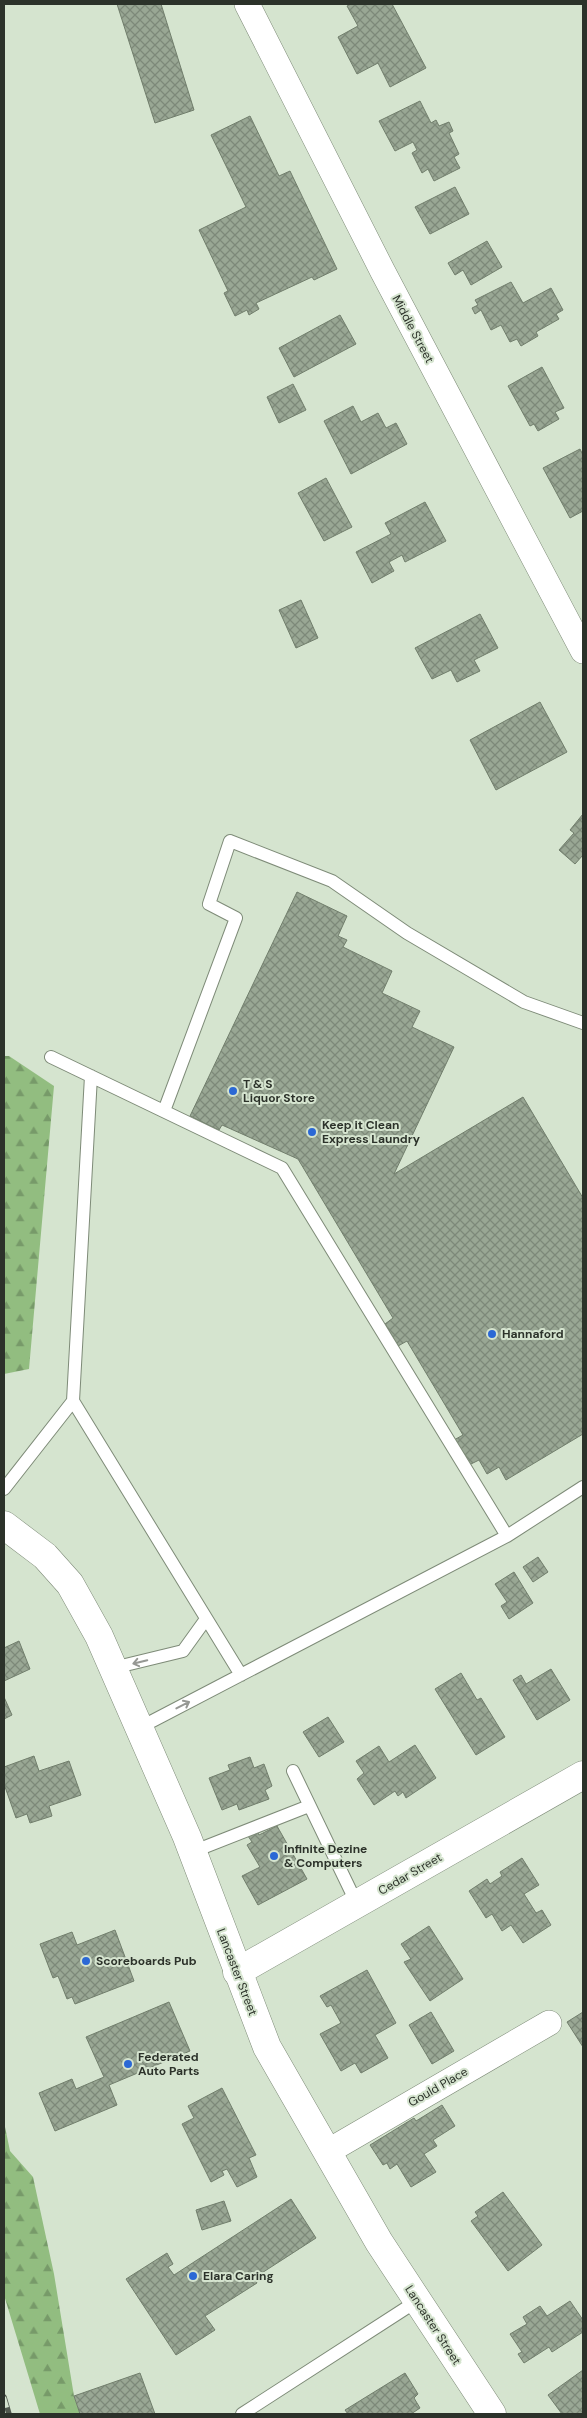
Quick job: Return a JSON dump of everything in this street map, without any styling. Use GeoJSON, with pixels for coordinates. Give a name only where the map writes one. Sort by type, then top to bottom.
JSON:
{"type":"FeatureCollection","features":[{"type":"Feature","properties":{"kind":"main road","name":"Lancaster Street"},"geometry":{"type":"LineString","coordinates":[[4,1525],[45,1556],[70,1584],[99,1636],[192,1852],[267,2047],[379,2242],[492,2414]]}},
{"type":"Feature","properties":{"kind":"main road","name":"Cedar Street"},"geometry":{"type":"LineString","coordinates":[[237,1972],[583,1775]]}},
{"type":"Feature","properties":{"kind":"street","name":"Middle Street"},"geometry":{"type":"LineString","coordinates":[[247,4],[383,272],[583,652]]}},
{"type":"Feature","properties":{"kind":"street","name":"Gould Place"},"geometry":{"type":"LineString","coordinates":[[327,2152],[549,2023]]}},
{"type":"Feature","properties":{"kind":"lane"},"geometry":{"type":"LineString","coordinates":[[164,1111],[236,918],[209,904],[230,841],[332,881],[407,933],[524,1002],[583,1023]]}},
{"type":"Feature","properties":{"kind":"lane"},"geometry":{"type":"LineString","coordinates":[[51,1056],[282,1168],[507,1536]]}},
{"type":"Feature","properties":{"kind":"lane"},"geometry":{"type":"LineString","coordinates":[[91,1076],[73,1401],[241,1675]]}},
{"type":"Feature","properties":{"kind":"lane"},"geometry":{"type":"LineString","coordinates":[[4,1489],[73,1401]]}},
{"type":"Feature","properties":{"kind":"lane"},"geometry":{"type":"LineString","coordinates":[[139,1728],[507,1536],[583,1487]]}},
{"type":"Feature","properties":{"kind":"lane"},"geometry":{"type":"LineString","coordinates":[[113,1668],[183,1651],[206,1619]]}},
{"type":"Feature","properties":{"kind":"lane"},"geometry":{"type":"LineString","coordinates":[[293,1770],[357,1904]]}},
{"type":"Feature","properties":{"kind":"lane"},"geometry":{"type":"LineString","coordinates":[[192,1852],[309,1806]]}},
{"type":"Feature","properties":{"kind":"lane"},"geometry":{"type":"LineString","coordinates":[[242,2414],[417,2301]]}},
{"type":"Feature","properties":{"kind":"green space"},"geometry":{"type":"Polygon","coordinates":[[[4,1056],[9,1056],[54,1086],[29,1369],[4,1374],[4,1056]]]}},
{"type":"Feature","properties":{"kind":"green space"},"geometry":{"type":"Polygon","coordinates":[[[4,2122],[10,2151],[33,2177],[54,2274],[74,2396],[80,2414],[40,2414],[4,2295],[4,2122]]]}},
{"type":"Feature","properties":{"kind":"building"},"geometry":{"type":"Polygon","coordinates":[[[117,4],[161,4],[194,110],[155,123],[117,4]]]}},
{"type":"Feature","properties":{"kind":"building"},"geometry":{"type":"Polygon","coordinates":[[[351,4],[392,4],[426,68],[390,87],[378,63],[357,74],[338,37],[358,26],[347,6],[351,4]]]}},
{"type":"Feature","properties":{"kind":"building"},"geometry":{"type":"Polygon","coordinates":[[[420,101],[431,123],[436,120],[439,126],[449,122],[453,131],[449,133],[459,154],[454,157],[460,168],[434,181],[428,169],[422,173],[412,153],[417,150],[413,142],[395,151],[379,121],[420,101]]]}},
{"type":"Feature","properties":{"kind":"building"},"geometry":{"type":"Polygon","coordinates":[[[250,116],[279,176],[290,171],[337,269],[314,280],[312,277],[256,303],[259,309],[249,315],[247,310],[235,316],[224,293],[228,291],[199,230],[246,207],[211,135],[250,116]]]}},
{"type":"Feature","properties":{"kind":"building"},"geometry":{"type":"Polygon","coordinates":[[[455,187],[469,214],[430,234],[415,207],[455,187]]]}},
{"type":"Feature","properties":{"kind":"building"},"geometry":{"type":"Polygon","coordinates":[[[487,241],[502,267],[471,285],[463,270],[455,275],[448,263],[487,241]]]}},
{"type":"Feature","properties":{"kind":"building"},"geometry":{"type":"Polygon","coordinates":[[[511,282],[523,303],[551,288],[563,310],[556,314],[559,319],[536,332],[538,336],[521,346],[517,339],[510,342],[501,325],[491,330],[481,310],[475,314],[472,308],[478,305],[475,300],[511,282]]]}},
{"type":"Feature","properties":{"kind":"building"},"geometry":{"type":"Polygon","coordinates":[[[340,315],[356,344],[294,377],[279,348],[340,315]]]}},
{"type":"Feature","properties":{"kind":"building"},"geometry":{"type":"Polygon","coordinates":[[[542,367],[564,408],[555,412],[559,419],[538,431],[534,424],[530,426],[508,386],[542,367]]]}},
{"type":"Feature","properties":{"kind":"building"},"geometry":{"type":"Polygon","coordinates":[[[293,384],[306,410],[279,423],[267,397],[293,384]]]}},
{"type":"Feature","properties":{"kind":"building"},"geometry":{"type":"Polygon","coordinates":[[[353,406],[361,422],[378,413],[386,428],[396,423],[407,444],[351,474],[324,421],[353,406]]]}},
{"type":"Feature","properties":{"kind":"building"},"geometry":{"type":"Polygon","coordinates":[[[580,449],[583,455],[583,511],[570,518],[543,468],[580,449]]]}},
{"type":"Feature","properties":{"kind":"building"},"geometry":{"type":"Polygon","coordinates":[[[326,478],[352,527],[324,541],[298,493],[326,478]]]}},
{"type":"Feature","properties":{"kind":"building"},"geometry":{"type":"Polygon","coordinates":[[[425,502],[446,541],[405,562],[402,555],[389,562],[394,571],[372,583],[356,552],[391,534],[385,523],[425,502]]]}},
{"type":"Feature","properties":{"kind":"building"},"geometry":{"type":"Polygon","coordinates":[[[301,600],[318,638],[296,648],[279,610],[301,600]]]}},
{"type":"Feature","properties":{"kind":"building"},"geometry":{"type":"Polygon","coordinates":[[[480,614],[498,648],[474,660],[480,671],[457,682],[451,670],[432,679],[415,648],[480,614]]]}},
{"type":"Feature","properties":{"kind":"building"},"geometry":{"type":"Polygon","coordinates":[[[540,702],[567,752],[496,790],[470,740],[540,702]]]}},
{"type":"Feature","properties":{"kind":"building"},"geometry":{"type":"Polygon","coordinates":[[[583,814],[583,855],[575,864],[559,850],[574,833],[570,830],[583,814]]]}},
{"type":"Feature","properties":{"kind":"building"},"geometry":{"type":"Polygon","coordinates":[[[297,892],[347,916],[338,936],[347,940],[343,947],[392,971],[382,993],[420,1011],[412,1027],[454,1047],[394,1174],[523,1097],[583,1198],[583,1434],[506,1480],[499,1467],[487,1474],[479,1460],[469,1465],[454,1440],[463,1435],[407,1341],[398,1346],[385,1324],[393,1318],[298,1159],[222,1125],[219,1130],[190,1116],[297,892]]]}},
{"type":"Feature","properties":{"kind":"building"},"geometry":{"type":"Polygon","coordinates":[[[538,1557],[548,1572],[533,1582],[523,1567],[538,1557]]]}},
{"type":"Feature","properties":{"kind":"building"},"geometry":{"type":"Polygon","coordinates":[[[514,1572],[533,1603],[509,1619],[501,1606],[507,1602],[495,1584],[514,1572]]]}},
{"type":"Feature","properties":{"kind":"building"},"geometry":{"type":"Polygon","coordinates":[[[19,1641],[30,1669],[4,1681],[4,1648],[19,1641]]]}},
{"type":"Feature","properties":{"kind":"building"},"geometry":{"type":"Polygon","coordinates":[[[551,1669],[570,1700],[537,1720],[513,1680],[521,1675],[526,1684],[551,1669]]]}},
{"type":"Feature","properties":{"kind":"building"},"geometry":{"type":"Polygon","coordinates":[[[461,1673],[477,1700],[481,1698],[505,1737],[476,1755],[435,1689],[461,1673]]]}},
{"type":"Feature","properties":{"kind":"building"},"geometry":{"type":"Polygon","coordinates":[[[4,1697],[12,1715],[4,1719],[4,1697]]]}},
{"type":"Feature","properties":{"kind":"building"},"geometry":{"type":"Polygon","coordinates":[[[328,1717],[344,1742],[319,1757],[303,1732],[328,1717]]]}},
{"type":"Feature","properties":{"kind":"building"},"geometry":{"type":"Polygon","coordinates":[[[415,1745],[436,1778],[406,1798],[403,1792],[398,1796],[395,1791],[374,1805],[357,1779],[364,1773],[356,1761],[379,1746],[389,1762],[415,1745]]]}},
{"type":"Feature","properties":{"kind":"building"},"geometry":{"type":"Polygon","coordinates":[[[34,1756],[39,1771],[69,1761],[81,1795],[49,1806],[52,1816],[30,1823],[27,1814],[16,1818],[4,1784],[4,1767],[34,1756]]]}},
{"type":"Feature","properties":{"kind":"building"},"geometry":{"type":"Polygon","coordinates":[[[250,1757],[254,1768],[264,1764],[272,1786],[265,1790],[269,1799],[239,1810],[237,1804],[222,1810],[209,1778],[230,1770],[228,1765],[250,1757]]]}},
{"type":"Feature","properties":{"kind":"building","name":"Infinite Dezine & Computers"},"geometry":{"type":"Polygon","coordinates":[[[277,1826],[307,1879],[258,1905],[242,1876],[260,1867],[247,1845],[252,1842],[248,1836],[257,1831],[259,1835],[277,1826]]]}},
{"type":"Feature","properties":{"kind":"building"},"geometry":{"type":"Polygon","coordinates":[[[522,1858],[539,1885],[524,1894],[536,1913],[542,1910],[551,1925],[523,1943],[511,1925],[502,1931],[492,1914],[486,1918],[469,1891],[487,1879],[490,1884],[502,1876],[500,1872],[522,1858]]]}},
{"type":"Feature","properties":{"kind":"building"},"geometry":{"type":"Polygon","coordinates":[[[429,1926],[463,1979],[430,2001],[404,1962],[411,1959],[401,1944],[429,1926]]]}},
{"type":"Feature","properties":{"kind":"building","name":"Scoreboards Pub"},"geometry":{"type":"Polygon","coordinates":[[[115,1930],[134,1981],[75,2004],[72,1997],[67,1999],[58,1976],[53,1978],[40,1944],[72,1932],[77,1945],[115,1930]]]}},
{"type":"Feature","properties":{"kind":"building"},"geometry":{"type":"Polygon","coordinates":[[[367,1970],[396,2023],[375,2035],[388,2058],[361,2073],[355,2063],[341,2071],[320,2034],[341,2023],[331,2005],[327,2007],[320,1996],[367,1970]]]}},
{"type":"Feature","properties":{"kind":"building","name":"Federated Auto Parts"},"geometry":{"type":"Polygon","coordinates":[[[169,2002],[190,2051],[109,2085],[117,2105],[55,2131],[39,2093],[72,2079],[76,2089],[104,2077],[86,2037],[169,2002]]]}},
{"type":"Feature","properties":{"kind":"building"},"geometry":{"type":"Polygon","coordinates":[[[431,2012],[454,2051],[432,2064],[409,2025],[431,2012]]]}},
{"type":"Feature","properties":{"kind":"building"},"geometry":{"type":"Polygon","coordinates":[[[583,2012],[583,2047],[567,2022],[583,2012]]]}},
{"type":"Feature","properties":{"kind":"building"},"geometry":{"type":"Polygon","coordinates":[[[222,2088],[256,2155],[249,2158],[257,2177],[237,2187],[227,2169],[222,2171],[224,2175],[211,2182],[182,2124],[194,2118],[188,2106],[222,2088]]]}},
{"type":"Feature","properties":{"kind":"building"},"geometry":{"type":"Polygon","coordinates":[[[442,2105],[455,2126],[433,2140],[437,2146],[424,2154],[436,2172],[411,2187],[397,2164],[390,2169],[387,2163],[383,2165],[370,2145],[414,2118],[416,2121],[442,2105]]]}},
{"type":"Feature","properties":{"kind":"building"},"geometry":{"type":"Polygon","coordinates":[[[503,2192],[542,2245],[508,2271],[471,2221],[478,2216],[475,2212],[503,2192]]]}},
{"type":"Feature","properties":{"kind":"building","name":"Elara Caring"},"geometry":{"type":"Polygon","coordinates":[[[291,2199],[316,2238],[254,2278],[257,2283],[205,2316],[215,2330],[176,2355],[126,2279],[167,2253],[173,2264],[168,2267],[174,2275],[291,2199]]]}},
{"type":"Feature","properties":{"kind":"building"},"geometry":{"type":"Polygon","coordinates":[[[224,2201],[231,2221],[202,2230],[196,2210],[224,2201]]]}},
{"type":"Feature","properties":{"kind":"building"},"geometry":{"type":"Polygon","coordinates":[[[570,2301],[583,2320],[583,2332],[552,2352],[549,2347],[524,2363],[518,2354],[522,2352],[510,2334],[527,2324],[523,2317],[540,2306],[547,2316],[570,2301]]]}},
{"type":"Feature","properties":{"kind":"building"},"geometry":{"type":"Polygon","coordinates":[[[583,2370],[583,2414],[562,2414],[548,2395],[583,2370]]]}},
{"type":"Feature","properties":{"kind":"building"},"geometry":{"type":"Polygon","coordinates":[[[140,2373],[155,2414],[80,2414],[74,2396],[140,2373]]]}},
{"type":"Feature","properties":{"kind":"building"},"geometry":{"type":"Polygon","coordinates":[[[405,2373],[418,2394],[414,2398],[420,2408],[411,2414],[348,2414],[345,2410],[405,2373]]]}},
{"type":"Feature","properties":{"kind":"railway"},"geometry":{"type":"LineString","coordinates":[[4,2397],[9,2414]]}},
{"type":"Feature","properties":{"kind":"place","name":"T & S Liquor Store"},"geometry":{"type":"Point","coordinates":[233,1091]}},
{"type":"Feature","properties":{"kind":"place","name":"Keep it Clean Express Laundry"},"geometry":{"type":"Point","coordinates":[312,1132]}},
{"type":"Feature","properties":{"kind":"place","name":"Hannaford"},"geometry":{"type":"Point","coordinates":[492,1334]}},
{"type":"Feature","properties":{"kind":"place","name":"Infinite Dezine & Computers"},"geometry":{"type":"Point","coordinates":[274,1856]}},
{"type":"Feature","properties":{"kind":"place","name":"Scoreboards Pub"},"geometry":{"type":"Point","coordinates":[86,1961]}},
{"type":"Feature","properties":{"kind":"place","name":"Federated Auto Parts"},"geometry":{"type":"Point","coordinates":[128,2064]}},
{"type":"Feature","properties":{"kind":"place","name":"Elara Caring"},"geometry":{"type":"Point","coordinates":[193,2276]}}]}
